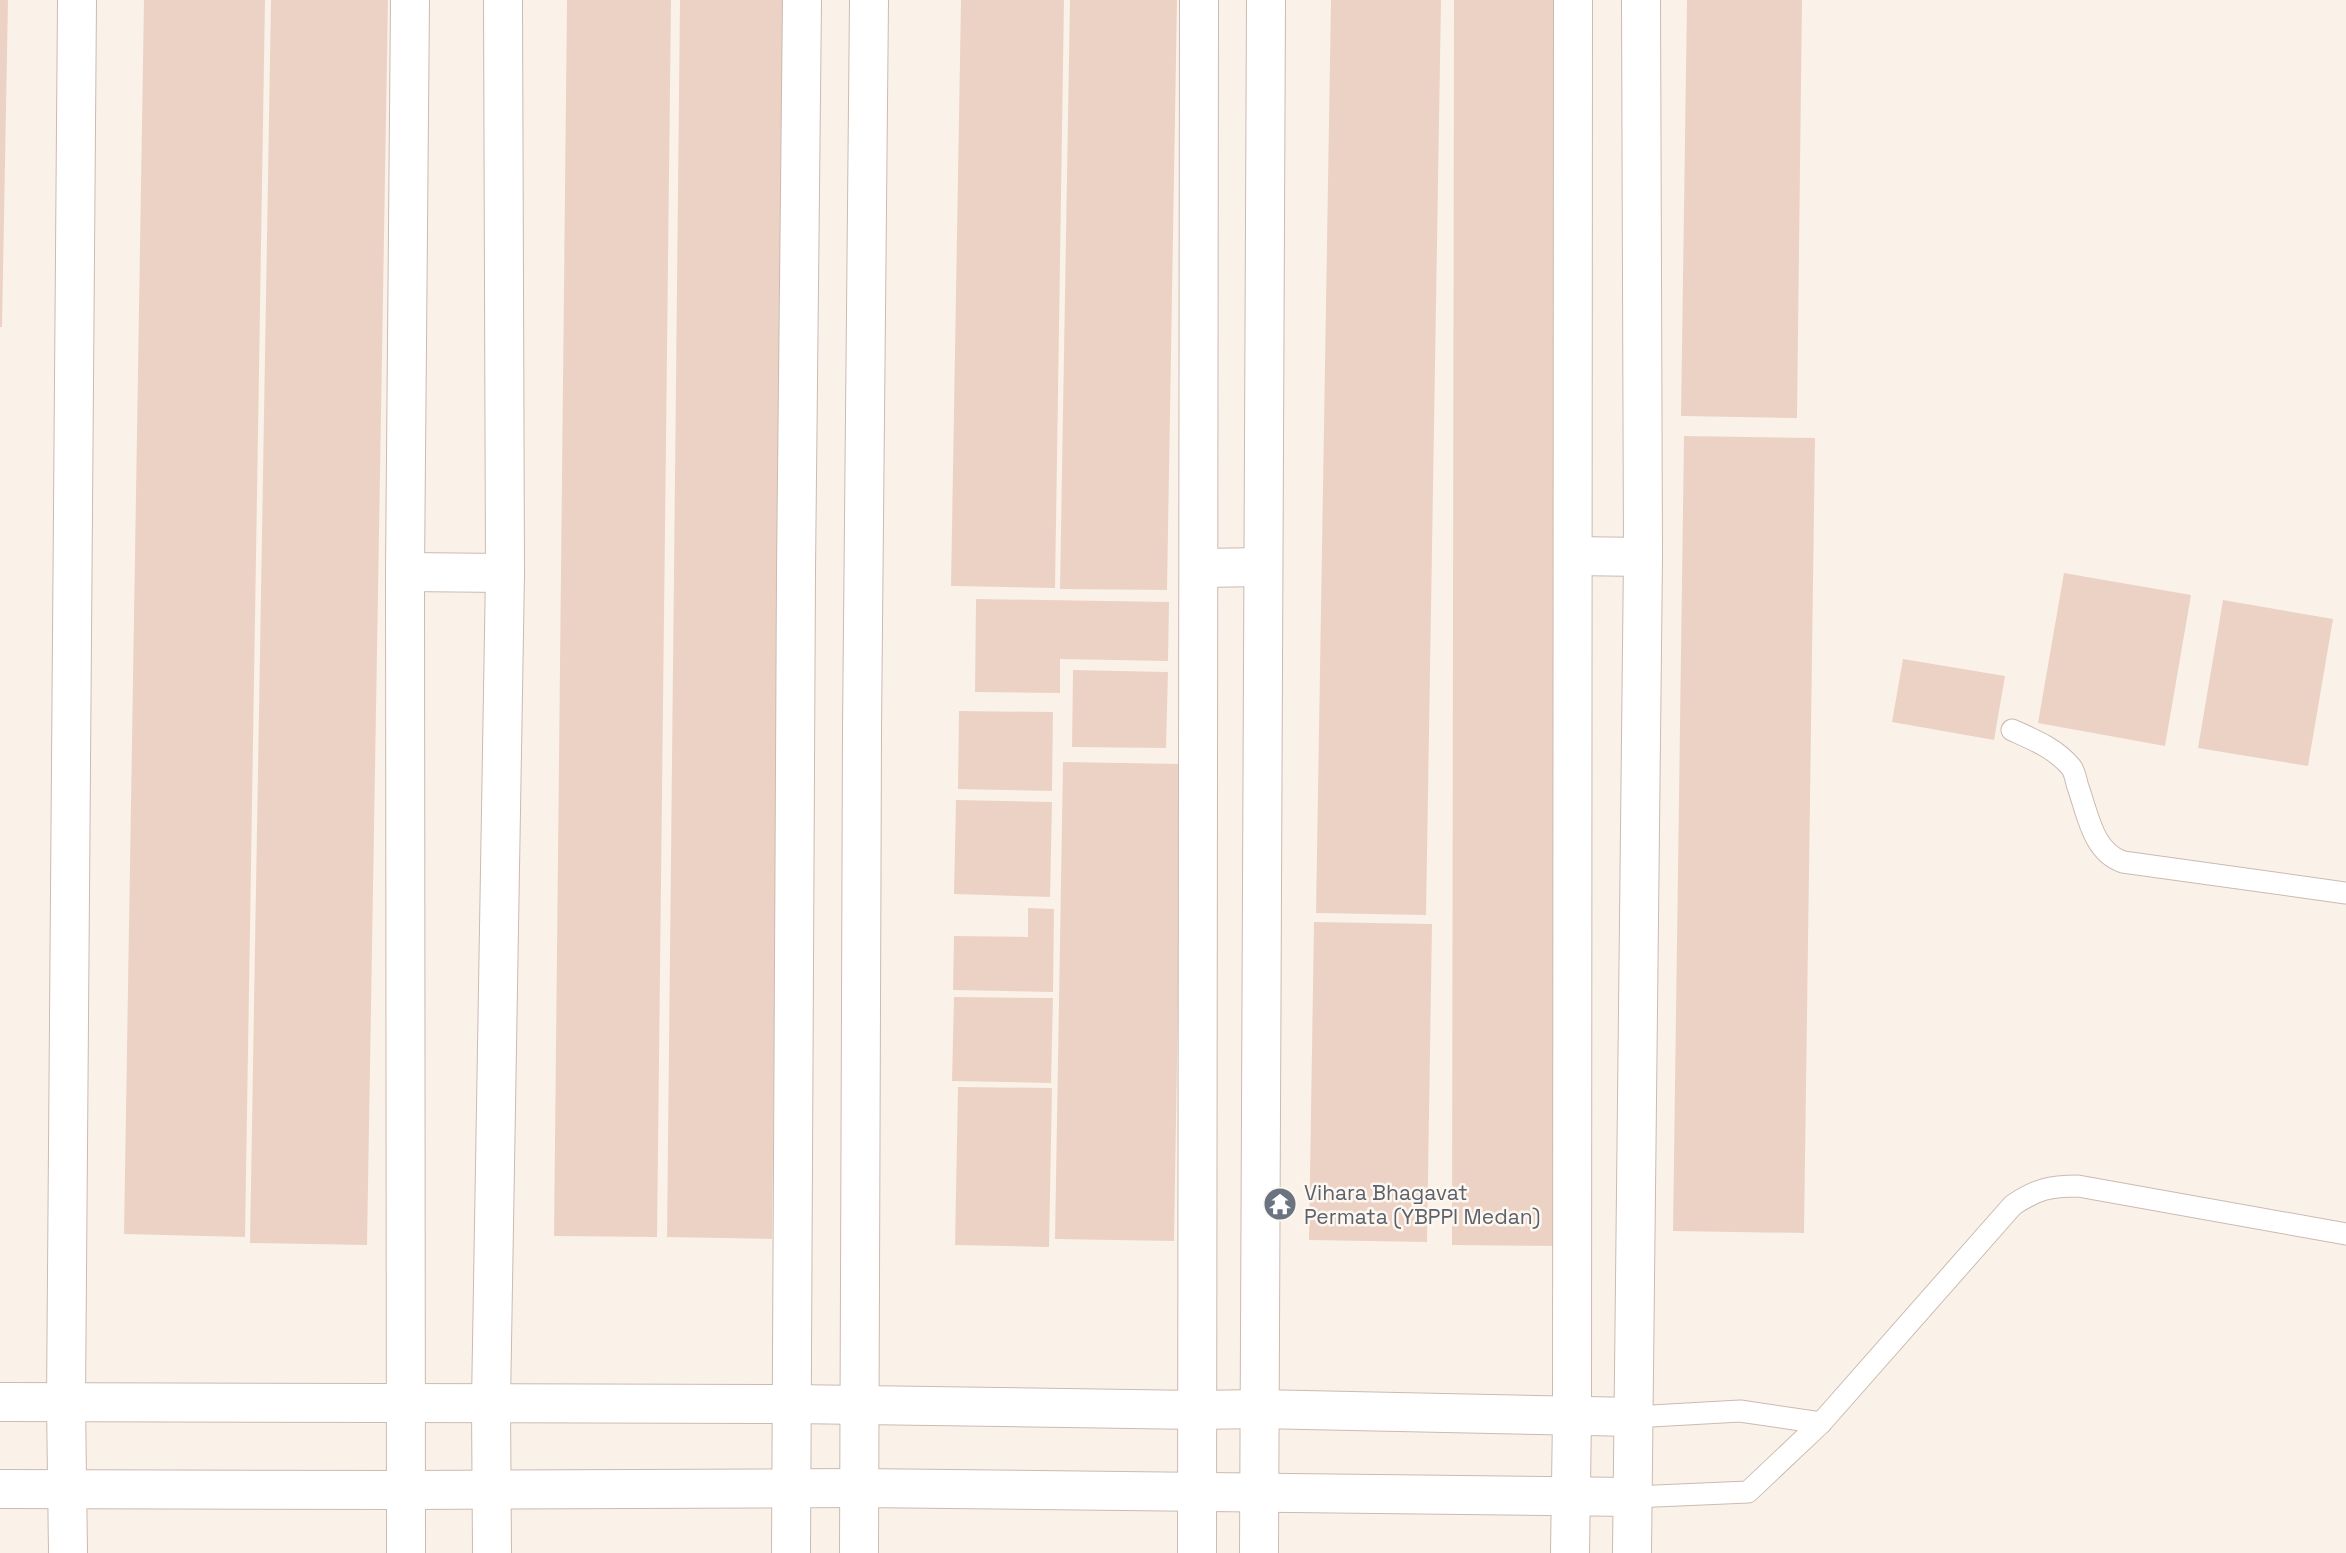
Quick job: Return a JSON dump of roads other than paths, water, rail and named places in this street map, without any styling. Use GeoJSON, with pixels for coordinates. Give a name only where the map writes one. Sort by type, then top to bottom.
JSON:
{"type":"FeatureCollection","features":[{"type":"Feature","properties":{"kind":"street"},"geometry":{"type":"LineString","coordinates":[[68,1553],[66,1402],[77,0]]}},
{"type":"Feature","properties":{"kind":"street"},"geometry":{"type":"LineString","coordinates":[[406,1553],[405,572],[410,0]]}},
{"type":"Feature","properties":{"kind":"street"},"geometry":{"type":"LineString","coordinates":[[492,1553],[491,1403],[505,573],[503,0]]}},
{"type":"Feature","properties":{"kind":"street"},"geometry":{"type":"LineString","coordinates":[[791,1553],[802,0]]}},
{"type":"Feature","properties":{"kind":"street"},"geometry":{"type":"LineString","coordinates":[[859,1553],[862,756],[869,0]]}},
{"type":"Feature","properties":{"kind":"street"},"geometry":{"type":"LineString","coordinates":[[1197,1553],[1199,0]]}},
{"type":"Feature","properties":{"kind":"street"},"geometry":{"type":"LineString","coordinates":[[1259,1553],[1266,0]]}},
{"type":"Feature","properties":{"kind":"street"},"geometry":{"type":"LineString","coordinates":[[1570,1553],[1573,0]]}},
{"type":"Feature","properties":{"kind":"street"},"geometry":{"type":"LineString","coordinates":[[1632,1553],[1643,556],[1641,0]]}},
{"type":"Feature","properties":{"kind":"street"},"geometry":{"type":"LineString","coordinates":[[1573,556],[1643,556]]}},
{"type":"Feature","properties":{"kind":"street"},"geometry":{"type":"LineString","coordinates":[[1200,568],[1263,567]]}},
{"type":"Feature","properties":{"kind":"street"},"geometry":{"type":"LineString","coordinates":[[405,572],[505,573]]}},
{"type":"Feature","properties":{"kind":"street"},"geometry":{"type":"LineString","coordinates":[[0,1402],[792,1404],[1258,1409],[1634,1417]]}},
{"type":"Feature","properties":{"kind":"street"},"geometry":{"type":"LineString","coordinates":[[0,1489],[859,1488],[1633,1497]]}},
{"type":"Feature","properties":{"kind":"lane"},"geometry":{"type":"LineString","coordinates":[[2012,730],[2048,746],[2072,769],[2094,833],[2104,852],[2113,859],[2346,893]]}},
{"type":"Feature","properties":{"kind":"lane"},"geometry":{"type":"LineString","coordinates":[[1633,1497],[1748,1492],[1821,1423],[2013,1205],[2032,1192],[2053,1186],[2078,1186],[2346,1234]]}},
{"type":"Feature","properties":{"kind":"lane"},"geometry":{"type":"LineString","coordinates":[[1634,1417],[1740,1411],[1821,1423]]}},
{"type":"Feature","properties":{"kind":"place","name":"Vihara Bhagavat Permata (YBPPI Medan)"},"geometry":{"type":"Point","coordinates":[1280,1204]}}]}
